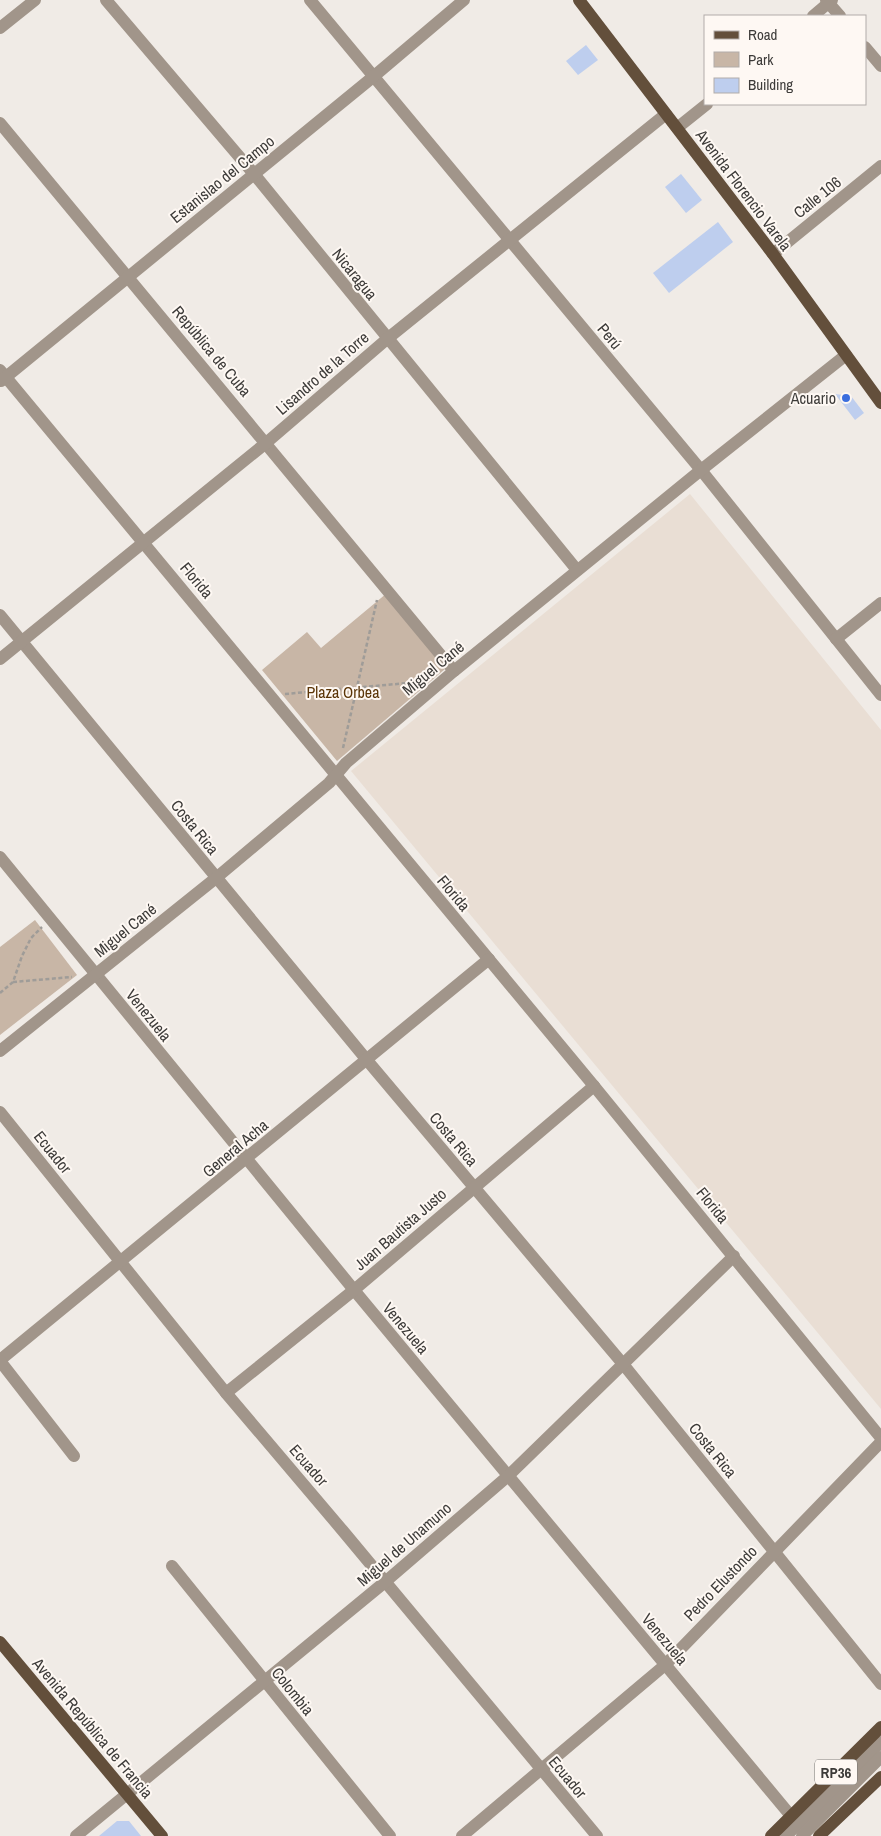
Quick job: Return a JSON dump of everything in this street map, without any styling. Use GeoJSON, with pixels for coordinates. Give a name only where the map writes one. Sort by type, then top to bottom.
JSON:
{"type":"FeatureCollection","features":[{"type":"Feature","properties":{"kind":"main road","name":"Avenida Florencio Varela"},"geometry":{"type":"LineString","coordinates":[[578,0],[773,254],[881,403]]}},
{"type":"Feature","properties":{"kind":"main road","name":"Avenida República de Francia"},"geometry":{"type":"LineString","coordinates":[[0,1642],[162,1836]]}},
{"type":"Feature","properties":{"kind":"main road","name":"RP36"},"geometry":{"type":"LineString","coordinates":[[771,1836],[881,1727]]}},
{"type":"Feature","properties":{"kind":"main road","name":"RP36"},"geometry":{"type":"LineString","coordinates":[[818,1836],[881,1777]]}},
{"type":"Feature","properties":{"kind":"street"},"geometry":{"type":"LineString","coordinates":[[0,28],[35,0]]}},
{"type":"Feature","properties":{"kind":"street","name":"Nicaragua"},"geometry":{"type":"LineString","coordinates":[[106,0],[254,174],[577,570]]}},
{"type":"Feature","properties":{"kind":"street","name":"Perú"},"geometry":{"type":"LineString","coordinates":[[310,0],[700,470],[881,695]]}},
{"type":"Feature","properties":{"kind":"street","name":"Estanislao del Campo"},"geometry":{"type":"LineString","coordinates":[[2,376],[254,174],[464,0]]}},
{"type":"Feature","properties":{"kind":"street"},"geometry":{"type":"LineString","coordinates":[[813,15],[829,1],[839,15]]}},
{"type":"Feature","properties":{"kind":"street"},"geometry":{"type":"LineString","coordinates":[[866,48],[881,66]]}},
{"type":"Feature","properties":{"kind":"street"},"geometry":{"type":"LineString","coordinates":[[677,128],[706,105]]}},
{"type":"Feature","properties":{"kind":"street","name":"Lisandro de la Torre"},"geometry":{"type":"LineString","coordinates":[[0,660],[266,443],[387,339],[666,114]]}},
{"type":"Feature","properties":{"kind":"street","name":"República de Cuba"},"geometry":{"type":"LineString","coordinates":[[0,123],[454,671]]}},
{"type":"Feature","properties":{"kind":"street","name":"Calle 106"},"geometry":{"type":"LineString","coordinates":[[773,254],[881,166]]}},
{"type":"Feature","properties":{"kind":"street","name":"Miguel Cané"},"geometry":{"type":"LineString","coordinates":[[0,1051],[216,878],[329,783],[346,763],[443,680],[700,470],[846,355]]}},
{"type":"Feature","properties":{"kind":"street","name":"Florida"},"geometry":{"type":"LineString","coordinates":[[2,376],[272,696],[336,776],[734,1256],[881,1438]]}},
{"type":"Feature","properties":{"kind":"street"},"geometry":{"type":"LineString","coordinates":[[836,639],[881,603]]}},
{"type":"Feature","properties":{"kind":"street","name":"Costa Rica"},"geometry":{"type":"LineString","coordinates":[[0,615],[366,1059],[623,1364],[881,1684]]}},
{"type":"Feature","properties":{"kind":"street","name":"Venezuela"},"geometry":{"type":"LineString","coordinates":[[0,856],[246,1159],[791,1816]]}},
{"type":"Feature","properties":{"kind":"street","name":"General Acha"},"geometry":{"type":"LineString","coordinates":[[0,1360],[488,959]]}},
{"type":"Feature","properties":{"kind":"street","name":"Juan Bautista Justo"},"geometry":{"type":"LineString","coordinates":[[226,1394],[354,1290],[594,1086]]}},
{"type":"Feature","properties":{"kind":"street","name":"Ecuador"},"geometry":{"type":"LineString","coordinates":[[0,1112],[226,1394],[344,1531],[597,1836]]}},
{"type":"Feature","properties":{"kind":"street","name":"Miguel de Unamuno"},"geometry":{"type":"LineString","coordinates":[[76,1836],[385,1582],[508,1476],[734,1256]]}},
{"type":"Feature","properties":{"kind":"street"},"geometry":{"type":"LineString","coordinates":[[0,1360],[74,1456]]}},
{"type":"Feature","properties":{"kind":"street","name":"Pedro Elustondo"},"geometry":{"type":"LineString","coordinates":[[462,1836],[665,1665],[881,1442]]}},
{"type":"Feature","properties":{"kind":"street","name":"Colombia"},"geometry":{"type":"LineString","coordinates":[[172,1566],[390,1836]]}},
{"type":"Feature","properties":{"kind":"street"},"geometry":{"type":"LineString","coordinates":[[786,1836],[881,1742]]}},
{"type":"Feature","properties":{"kind":"street"},"geometry":{"type":"LineString","coordinates":[[802,1836],[881,1757]]}},
{"type":"Feature","properties":{"kind":"path"},"geometry":{"type":"LineString","coordinates":[[342,749],[358,688],[381,584]]}},
{"type":"Feature","properties":{"kind":"path"},"geometry":{"type":"LineString","coordinates":[[272,696],[443,680]]}},
{"type":"Feature","properties":{"kind":"path"},"geometry":{"type":"LineString","coordinates":[[0,993],[13,982],[30,938],[51,918]]}},
{"type":"Feature","properties":{"kind":"path"},"geometry":{"type":"LineString","coordinates":[[13,982],[96,974]]}},
{"type":"Feature","properties":{"kind":"shaded area"},"geometry":{"type":"Polygon","coordinates":[[[690,494],[881,730],[881,1409],[351,771],[690,494]]]}},
{"type":"Feature","properties":{"kind":"green space","name":"Plaza Orbea"},"geometry":{"type":"Polygon","coordinates":[[[387,593],[445,669],[337,761],[262,670],[307,632],[321,648],[387,593]]]}},
{"type":"Feature","properties":{"kind":"green space"},"geometry":{"type":"Polygon","coordinates":[[[35,920],[77,975],[0,1035],[0,947],[35,920]]]}},
{"type":"Feature","properties":{"kind":"building"},"geometry":{"type":"Polygon","coordinates":[[[586,45],[598,60],[578,75],[566,61],[586,45]]]}},
{"type":"Feature","properties":{"kind":"building"},"geometry":{"type":"Polygon","coordinates":[[[681,174],[702,200],[686,213],[665,187],[681,174]]]}},
{"type":"Feature","properties":{"kind":"building"},"geometry":{"type":"Polygon","coordinates":[[[718,222],[733,242],[669,293],[653,273],[718,222]]]}},
{"type":"Feature","properties":{"kind":"building"},"geometry":{"type":"Polygon","coordinates":[[[835,394],[851,396],[864,413],[855,420],[835,394]]]}},
{"type":"Feature","properties":{"kind":"building"},"geometry":{"type":"Polygon","coordinates":[[[117,1821],[129,1821],[141,1836],[99,1836],[117,1821]]]}},
{"type":"Feature","properties":{"kind":"place","name":"Acuario"},"geometry":{"type":"Point","coordinates":[846,398]}}]}
